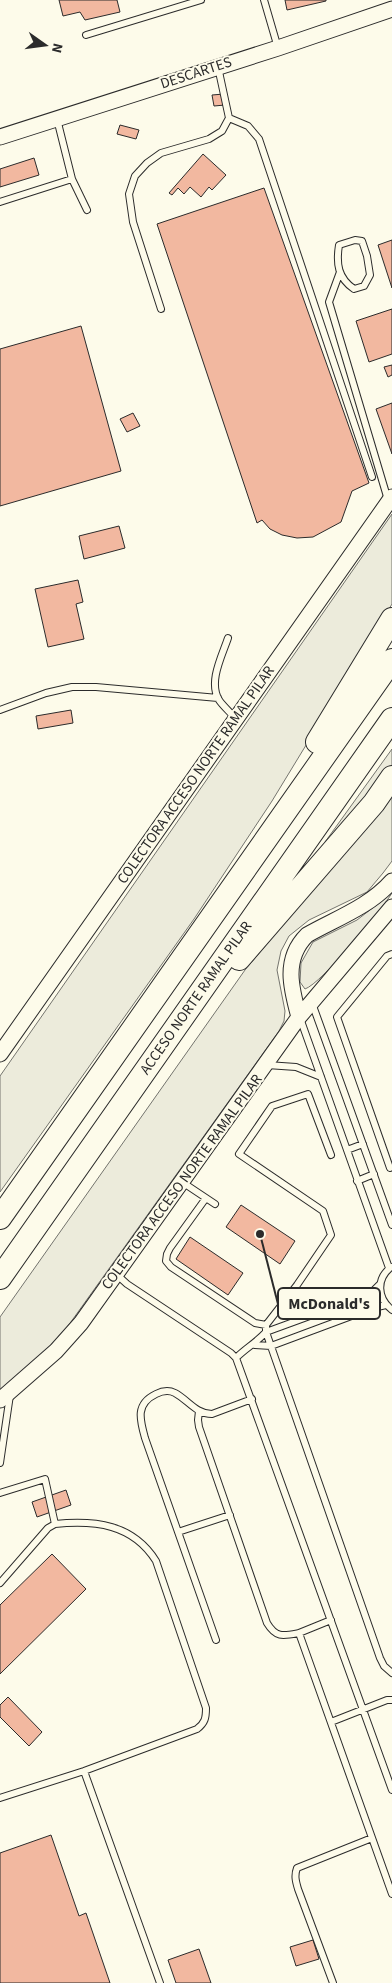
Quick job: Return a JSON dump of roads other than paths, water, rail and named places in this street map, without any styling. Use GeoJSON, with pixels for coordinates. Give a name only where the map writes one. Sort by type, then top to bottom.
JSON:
{"type":"FeatureCollection","features":[{"type":"Feature","properties":{"kind":"highway"},"geometry":{"type":"LineString","coordinates":[[255,856],[306,762],[392,619]]}},
{"type":"Feature","properties":{"kind":"highway"},"geometry":{"type":"LineString","coordinates":[[0,1218],[392,660]]}},
{"type":"Feature","properties":{"kind":"highway","name":"ACCESO NORTE RAMAL PILAR"},"geometry":{"type":"LineString","coordinates":[[0,1278],[392,719]]}},
{"type":"Feature","properties":{"kind":"highway"},"geometry":{"type":"LineString","coordinates":[[157,1054],[374,803],[392,777]]}},
{"type":"Feature","properties":{"kind":"street","name":"DESCARTES"},"geometry":{"type":"LineString","coordinates":[[0,137],[278,48],[392,9]]}},
{"type":"Feature","properties":{"kind":"street","name":"COLECTORA ACCESO NORTE RAMAL PILAR"},"geometry":{"type":"LineString","coordinates":[[0,1054],[390,499]]}},
{"type":"Feature","properties":{"kind":"street"},"geometry":{"type":"LineString","coordinates":[[374,803],[392,784]]}},
{"type":"Feature","properties":{"kind":"street"},"geometry":{"type":"LineString","coordinates":[[299,1017],[290,978],[293,957],[301,941],[307,934],[364,906],[392,881]]}},
{"type":"Feature","properties":{"kind":"street","name":"COLECTORA ACCESO NORTE RAMAL PILAR"},"geometry":{"type":"LineString","coordinates":[[5,1395],[68,1339],[299,1017],[392,907]]}},
{"type":"Feature","properties":{"kind":"lane"},"geometry":{"type":"LineString","coordinates":[[86,34],[202,0]]}},
{"type":"Feature","properties":{"kind":"lane"},"geometry":{"type":"LineString","coordinates":[[264,0],[278,48]]}},
{"type":"Feature","properties":{"kind":"lane"},"geometry":{"type":"LineString","coordinates":[[161,309],[133,222],[128,194],[135,176],[147,163],[161,154],[209,139],[222,130],[229,118],[218,66]]}},
{"type":"Feature","properties":{"kind":"lane"},"geometry":{"type":"LineString","coordinates":[[57,118],[72,179],[87,210]]}},
{"type":"Feature","properties":{"kind":"lane"},"geometry":{"type":"LineString","coordinates":[[229,118],[248,126],[259,139],[372,477]]}},
{"type":"Feature","properties":{"kind":"lane"},"geometry":{"type":"LineString","coordinates":[[0,202],[72,179]]}},
{"type":"Feature","properties":{"kind":"lane"},"geometry":{"type":"LineString","coordinates":[[340,272],[344,282],[354,289],[364,286],[370,275],[368,256],[362,241],[355,240],[339,245],[337,257],[340,272],[329,302],[390,499]]}},
{"type":"Feature","properties":{"kind":"lane"},"geometry":{"type":"LineString","coordinates":[[228,638],[216,671],[215,686],[218,698],[235,719]]}},
{"type":"Feature","properties":{"kind":"lane"},"geometry":{"type":"LineString","coordinates":[[0,710],[46,693],[72,687],[96,687],[218,698]]}},
{"type":"Feature","properties":{"kind":"lane"},"geometry":{"type":"LineString","coordinates":[[390,1168],[337,1017],[387,956],[392,954]]}},
{"type":"Feature","properties":{"kind":"lane"},"geometry":{"type":"LineString","coordinates":[[312,1002],[392,1225]]}},
{"type":"Feature","properties":{"kind":"lane"},"geometry":{"type":"LineString","coordinates":[[266,1329],[370,1294],[380,1284],[384,1273],[390,1268],[299,1017]]}},
{"type":"Feature","properties":{"kind":"lane"},"geometry":{"type":"LineString","coordinates":[[266,1065],[296,1067],[321,1077]]}},
{"type":"Feature","properties":{"kind":"lane"},"geometry":{"type":"LineString","coordinates":[[255,1345],[331,1235],[323,1211],[239,1154],[272,1106],[308,1094],[331,1155]]}},
{"type":"Feature","properties":{"kind":"lane"},"geometry":{"type":"LineString","coordinates":[[347,1150],[363,1144]]}},
{"type":"Feature","properties":{"kind":"lane"},"geometry":{"type":"LineString","coordinates":[[357,1181],[374,1174]]}},
{"type":"Feature","properties":{"kind":"lane"},"geometry":{"type":"LineString","coordinates":[[182,1182],[214,1204]]}},
{"type":"Feature","properties":{"kind":"lane"},"geometry":{"type":"LineString","coordinates":[[206,1198],[170,1248],[166,1262],[266,1329],[380,1658],[384,1666],[392,1673]]}},
{"type":"Feature","properties":{"kind":"lane"},"geometry":{"type":"LineString","coordinates":[[116,1274],[127,1284],[236,1358],[392,1790]]}},
{"type":"Feature","properties":{"kind":"lane"},"geometry":{"type":"LineString","coordinates":[[380,1284],[382,1299],[392,1310]]}},
{"type":"Feature","properties":{"kind":"lane"},"geometry":{"type":"LineString","coordinates":[[236,1358],[246,1349],[255,1345],[271,1346],[373,1308],[386,1305]]}},
{"type":"Feature","properties":{"kind":"lane"},"geometry":{"type":"LineString","coordinates":[[216,1640],[145,1438],[141,1422],[141,1408],[148,1398],[161,1391],[175,1393],[199,1411],[212,1414],[252,1399]]}},
{"type":"Feature","properties":{"kind":"lane"},"geometry":{"type":"LineString","coordinates":[[0,1463],[5,1395]]}},
{"type":"Feature","properties":{"kind":"lane"},"geometry":{"type":"LineString","coordinates":[[199,1411],[199,1427],[270,1629],[274,1633],[284,1636],[299,1633],[331,1620]]}},
{"type":"Feature","properties":{"kind":"lane"},"geometry":{"type":"LineString","coordinates":[[0,1493],[44,1479],[55,1524]]}},
{"type":"Feature","properties":{"kind":"lane"},"geometry":{"type":"LineString","coordinates":[[178,1532],[230,1515]]}},
{"type":"Feature","properties":{"kind":"lane"},"geometry":{"type":"LineString","coordinates":[[0,1583],[48,1528],[55,1524],[78,1521],[104,1524],[130,1535],[149,1550],[156,1561],[206,1708],[206,1717],[203,1725],[197,1729],[84,1771],[0,1798]]}},
{"type":"Feature","properties":{"kind":"lane"},"geometry":{"type":"LineString","coordinates":[[299,1633],[392,1894]]}},
{"type":"Feature","properties":{"kind":"lane"},"geometry":{"type":"LineString","coordinates":[[331,1722],[390,1698]]}},
{"type":"Feature","properties":{"kind":"lane"},"geometry":{"type":"LineString","coordinates":[[84,1771],[160,1983]]}},
{"type":"Feature","properties":{"kind":"lane"},"geometry":{"type":"LineString","coordinates":[[333,1983],[298,1889],[295,1872],[297,1868],[372,1838]]}},
{"type":"Feature","properties":{"kind":"place","name":"McDonald's"},"geometry":{"type":"Point","coordinates":[260,1234]}}]}
